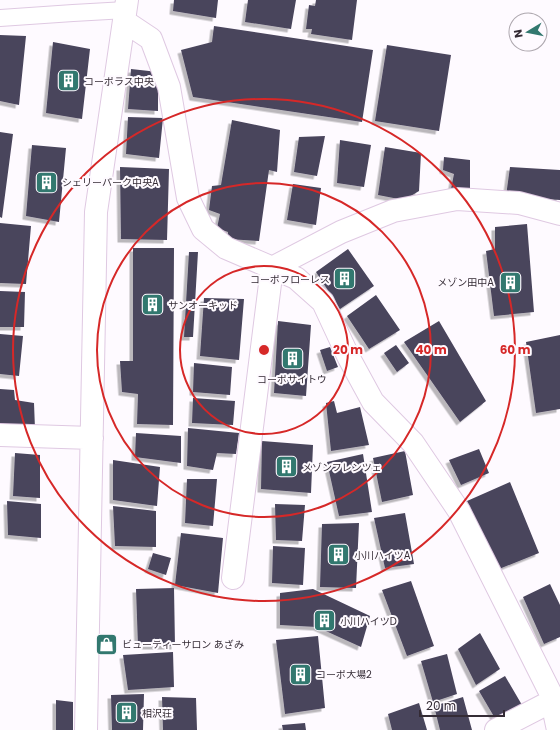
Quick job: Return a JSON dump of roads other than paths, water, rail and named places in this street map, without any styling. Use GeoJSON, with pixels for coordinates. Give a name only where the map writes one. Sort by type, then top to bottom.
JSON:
{"type":"FeatureCollection","features":[{"type":"Feature","properties":{"kind":"street"},"geometry":{"type":"LineString","coordinates":[[126,10],[151,39],[169,87],[188,198],[203,229],[226,248],[296,278],[323,302],[349,358],[373,402],[413,443],[459,512],[554,700],[558,730]]}},
{"type":"Feature","properties":{"kind":"street"},"geometry":{"type":"LineString","coordinates":[[86,730],[96,212],[126,10]]}},
{"type":"Feature","properties":{"kind":"street"},"geometry":{"type":"LineString","coordinates":[[272,268],[341,232],[393,211],[457,199],[519,203],[560,214]]}},
{"type":"Feature","properties":{"kind":"street"},"geometry":{"type":"LineString","coordinates":[[233,578],[272,268]]}},
{"type":"Feature","properties":{"kind":"street"},"geometry":{"type":"LineString","coordinates":[[0,435],[92,438]]}},
{"type":"Feature","properties":{"kind":"street"},"geometry":{"type":"LineString","coordinates":[[496,730],[554,700]]}},
{"type":"Feature","properties":{"kind":"lane"},"geometry":{"type":"LineString","coordinates":[[0,18],[126,10]]}},
{"type":"Feature","properties":{"kind":"place","name":"コーポラス中央"},"geometry":{"type":"Point","coordinates":[68,81]}},
{"type":"Feature","properties":{"kind":"place","name":"シェリーパーク中央A"},"geometry":{"type":"Point","coordinates":[46,182]}},
{"type":"Feature","properties":{"kind":"place","name":"コーポフローレス"},"geometry":{"type":"Point","coordinates":[345,279]}},
{"type":"Feature","properties":{"kind":"place","name":"メゾン田中A"},"geometry":{"type":"Point","coordinates":[510,282]}},
{"type":"Feature","properties":{"kind":"place","name":"サンオーキッド"},"geometry":{"type":"Point","coordinates":[153,305]}},
{"type":"Feature","properties":{"kind":"place","name":"コーポサイトウ"},"geometry":{"type":"Point","coordinates":[292,359]}},
{"type":"Feature","properties":{"kind":"place","name":"メゾンフレンツェ"},"geometry":{"type":"Point","coordinates":[287,467]}},
{"type":"Feature","properties":{"kind":"place","name":"小川ハイツA"},"geometry":{"type":"Point","coordinates":[339,555]}},
{"type":"Feature","properties":{"kind":"place","name":"小川ハイツD"},"geometry":{"type":"Point","coordinates":[324,621]}},
{"type":"Feature","properties":{"kind":"place","name":"ビューティーサロン あざみ"},"geometry":{"type":"Point","coordinates":[107,644]}},
{"type":"Feature","properties":{"kind":"place","name":"コーポ大場2"},"geometry":{"type":"Point","coordinates":[301,674]}},
{"type":"Feature","properties":{"kind":"place","name":"相沢荘"},"geometry":{"type":"Point","coordinates":[127,713]}}]}
